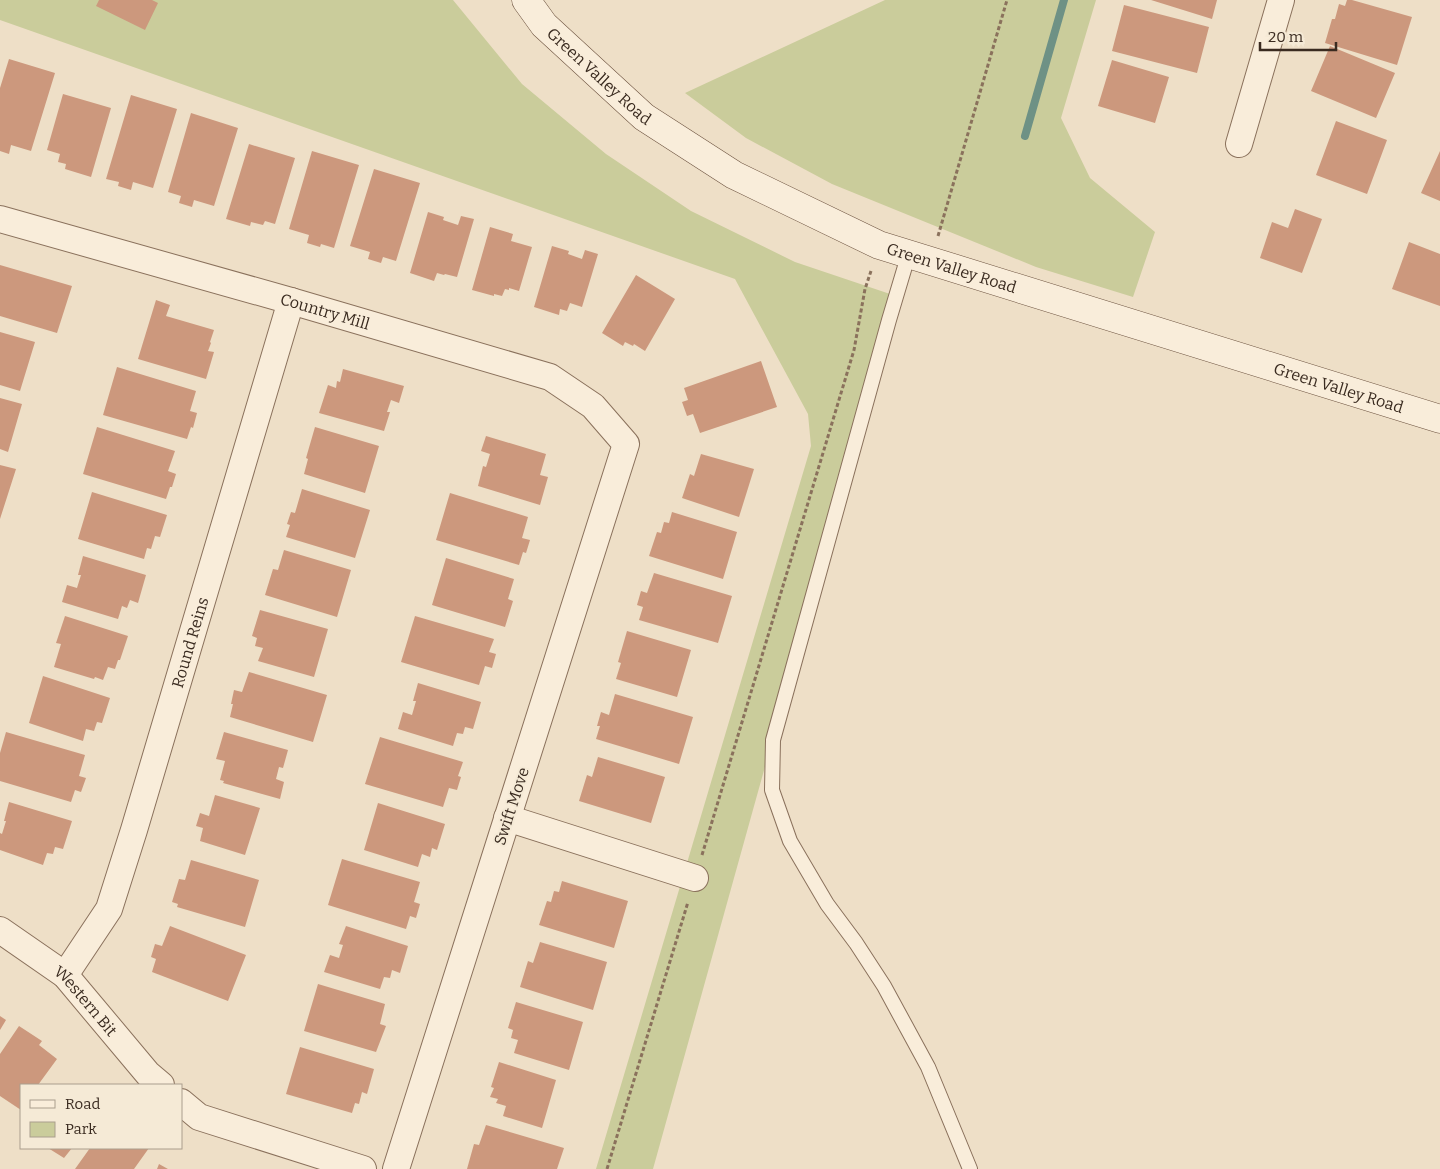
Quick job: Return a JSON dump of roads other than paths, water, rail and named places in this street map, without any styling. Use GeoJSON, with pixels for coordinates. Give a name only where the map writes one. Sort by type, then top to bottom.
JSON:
{"type":"FeatureCollection","features":[{"type":"Feature","properties":{"kind":"street","name":"Green Valley Road"},"geometry":{"type":"LineString","coordinates":[[526,0],[544,25],[644,117],[734,175],[879,245],[1440,419]]}},
{"type":"Feature","properties":{"kind":"street"},"geometry":{"type":"LineString","coordinates":[[1239,144],[1281,0]]}},
{"type":"Feature","properties":{"kind":"street","name":"Country Mill"},"geometry":{"type":"LineString","coordinates":[[0,218],[550,377],[593,406],[626,444]]}},
{"type":"Feature","properties":{"kind":"street","name":"Round Reins"},"geometry":{"type":"LineString","coordinates":[[65,975],[109,909],[291,301]]}},
{"type":"Feature","properties":{"kind":"street","name":"Swift Move"},"geometry":{"type":"LineString","coordinates":[[396,1169],[626,444]]}},
{"type":"Feature","properties":{"kind":"street"},"geometry":{"type":"LineString","coordinates":[[507,818],[695,878]]}},
{"type":"Feature","properties":{"kind":"street","name":"Western Bit"},"geometry":{"type":"LineString","coordinates":[[0,930],[65,975],[148,1074],[161,1084]]}},
{"type":"Feature","properties":{"kind":"street"},"geometry":{"type":"LineString","coordinates":[[182,1103],[199,1117],[363,1169]]}},
{"type":"Feature","properties":{"kind":"lane"},"geometry":{"type":"LineString","coordinates":[[920,257],[888,320],[773,740],[772,790],[790,841],[827,904],[856,942],[884,986],[928,1067],[970,1169]]}},
{"type":"Feature","properties":{"kind":"waterway"},"geometry":{"type":"LineString","coordinates":[[1025,136],[1064,0]]}}]}
